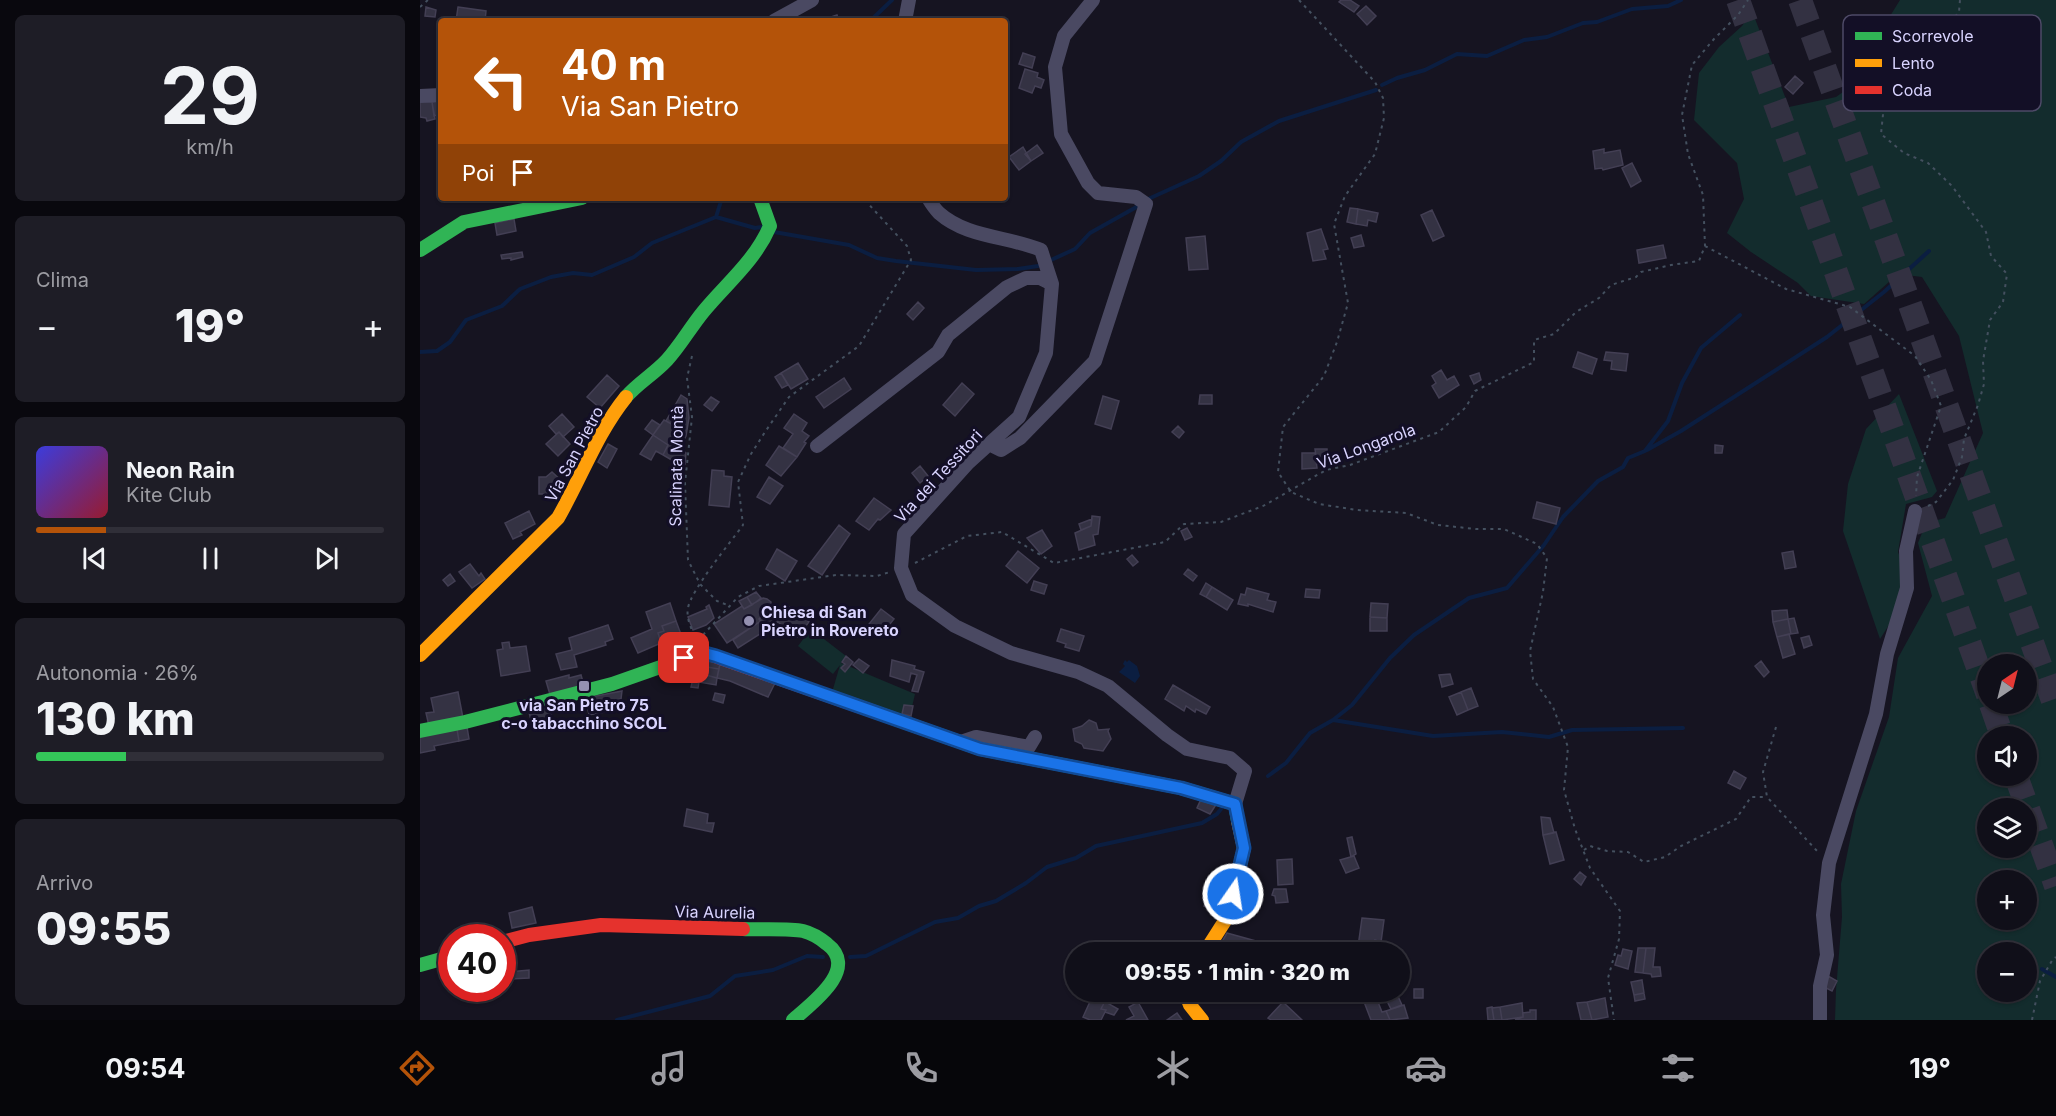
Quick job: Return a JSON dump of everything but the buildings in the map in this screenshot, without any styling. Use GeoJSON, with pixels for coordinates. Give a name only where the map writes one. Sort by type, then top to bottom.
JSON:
{"type":"FeatureCollection","features":[{"type":"Feature","properties":{"kind":"street"},"geometry":{"type":"LineString","coordinates":[[779,18],[812,0]]}},
{"type":"Feature","properties":{"kind":"street"},"geometry":{"type":"LineString","coordinates":[[906,18],[909,0]]}},
{"type":"Feature","properties":{"kind":"street"},"geometry":{"type":"LineString","coordinates":[[989,444],[1001,450],[1020,438],[1095,361],[1146,204],[1136,197],[1098,193],[1088,183],[1061,134],[1055,67],[1064,36],[1093,0]]}},
{"type":"Feature","properties":{"kind":"street"},"geometry":{"type":"LineString","coordinates":[[420,96],[438,95]]}},
{"type":"Feature","properties":{"kind":"street"},"geometry":{"type":"LineString","coordinates":[[420,250],[464,222],[567,201]]}},
{"type":"Feature","properties":{"kind":"street","name":"Via San Pietro"},"geometry":{"type":"LineString","coordinates":[[420,655],[558,518],[615,411],[633,389],[667,360],[703,312],[742,270],[763,242],[770,226],[761,201]]}},
{"type":"Feature","properties":{"kind":"street","name":"Via dei Tessitori"},"geometry":{"type":"LineString","coordinates":[[930,201],[940,213],[971,232],[1025,243],[1041,250],[1052,284],[1046,353],[1018,417],[968,463],[904,534],[901,568],[912,595],[955,626],[1011,653],[1078,672],[1108,686],[1187,749],[1230,758],[1245,771],[1235,804]]}},
{"type":"Feature","properties":{"kind":"street"},"geometry":{"type":"LineString","coordinates":[[817,446],[938,352],[948,335],[1007,286],[1026,278],[1040,278],[1052,284]]}},
{"type":"Feature","properties":{"kind":"street"},"geometry":{"type":"LineString","coordinates":[[1820,1020],[1820,986],[1827,955],[1823,915],[1829,863],[1875,714],[1887,654],[1907,588],[1906,552],[1914,511]]}},
{"type":"Feature","properties":{"kind":"street"},"geometry":{"type":"LineString","coordinates":[[420,730],[465,722],[612,684],[701,652],[727,659],[980,749],[1181,788],[1235,804],[1244,848],[1228,916],[1211,942]]}},
{"type":"Feature","properties":{"kind":"street"},"geometry":{"type":"LineString","coordinates":[[961,742],[976,737],[1029,747],[1035,737]]}},
{"type":"Feature","properties":{"kind":"street","name":"Via Aurelia"},"geometry":{"type":"LineString","coordinates":[[516,938],[601,925],[803,931],[827,943],[837,953],[838,965],[836,977],[830,986],[793,1020]]}},
{"type":"Feature","properties":{"kind":"street"},"geometry":{"type":"LineString","coordinates":[[420,965],[438,960]]}},
{"type":"Feature","properties":{"kind":"street"},"geometry":{"type":"LineString","coordinates":[[1189,1002],[1202,1020]]}},
{"type":"Feature","properties":{"kind":"path"},"geometry":{"type":"LineString","coordinates":[[420,7],[428,0]]}},
{"type":"Feature","properties":{"kind":"path"},"geometry":{"type":"LineString","coordinates":[[1299,0],[1375,82],[1383,98],[1384,118],[1375,154],[1345,196],[1334,224],[1348,303],[1337,342],[1324,376],[1283,427],[1278,472],[1291,492],[1319,504],[1357,510],[1406,513],[1438,525],[1504,529],[1537,544],[1547,558],[1543,592],[1530,651],[1533,679],[1553,707],[1568,747],[1564,790],[1575,829],[1590,868],[1620,911],[1619,939],[1608,978],[1614,1020]]}},
{"type":"Feature","properties":{"kind":"path"},"geometry":{"type":"LineString","coordinates":[[1748,0],[1738,15],[1692,65],[1682,115],[1688,154],[1703,195],[1705,246],[1786,289],[1850,307],[1915,356],[1931,380],[1941,406],[1917,477],[1914,511],[1936,502],[1953,480],[1962,457],[1964,439],[1984,384],[1983,361],[1990,320],[2003,302],[2007,274],[1991,256],[1986,232],[1952,186],[1928,163],[1904,153],[1881,134],[1883,111]]}},
{"type":"Feature","properties":{"kind":"path"},"geometry":{"type":"LineString","coordinates":[[1956,15],[1960,0]]}},
{"type":"Feature","properties":{"kind":"path"},"geometry":{"type":"LineString","coordinates":[[701,652],[688,618],[688,608],[700,584],[743,525],[738,482],[765,432],[789,397],[859,346],[911,260],[907,246],[866,201]]}},
{"type":"Feature","properties":{"kind":"path","name":"Via Longarola"},"geometry":{"type":"LineString","coordinates":[[701,652],[703,635],[738,597],[759,586],[836,575],[878,576],[901,568],[967,536],[1002,532],[1054,563],[1165,542],[1184,524],[1221,522],[1263,506],[1326,470],[1350,465],[1439,432],[1466,407],[1475,391],[1534,362],[1534,340],[1554,334],[1576,312],[1599,298],[1611,285],[1636,277],[1641,272],[1699,261],[1705,246]]}},
{"type":"Feature","properties":{"kind":"path","name":"Scalinata Montà"},"geometry":{"type":"LineString","coordinates":[[694,349],[687,378],[692,417],[685,483],[688,560],[700,584]]}},
{"type":"Feature","properties":{"kind":"path"},"geometry":{"type":"LineString","coordinates":[[700,584],[717,601],[730,606]]}},
{"type":"Feature","properties":{"kind":"path"},"geometry":{"type":"LineString","coordinates":[[1776,727],[1763,772],[1767,797],[1829,863]]}},
{"type":"Feature","properties":{"kind":"path"},"geometry":{"type":"LineString","coordinates":[[1584,851],[1590,846],[1607,851],[1628,852],[1644,862],[1665,857],[1681,846],[1736,819],[1751,797],[1767,797]]}},
{"type":"Feature","properties":{"kind":"path"},"geometry":{"type":"LineString","coordinates":[[2032,1020],[2040,981],[2056,957]]}},
{"type":"Feature","properties":{"kind":"green space"},"geometry":{"type":"Polygon","coordinates":[[[1900,0],[2056,0],[2056,1020],[1835,1020],[1842,917],[1841,884],[1856,811],[1889,717],[1898,658],[1932,596],[1918,543],[1926,523],[1945,518],[1983,433],[1959,336],[1922,277],[1898,274],[1864,304],[1811,296],[1798,283],[1727,233],[1744,199],[1737,163],[1694,120],[1699,73],[1719,47],[1742,26],[1752,11],[1789,107],[1836,97],[1843,92],[1843,111],[2041,111],[2041,15],[1891,15],[1900,0]]]}},
{"type":"Feature","properties":{"kind":"green space"},"geometry":{"type":"Polygon","coordinates":[[[1899,394],[1937,491],[1932,497],[1906,504],[1898,552],[1912,589],[1880,639],[1843,531],[1848,484],[1866,429],[1899,394]]]}},
{"type":"Feature","properties":{"kind":"green space"},"geometry":{"type":"Polygon","coordinates":[[[811,629],[846,656],[841,663],[915,694],[908,724],[831,696],[840,665],[833,674],[798,646],[811,629]]]}},
{"type":"Feature","properties":{"kind":"water"},"geometry":{"type":"Polygon","coordinates":[[[1125,660],[1137,666],[1140,676],[1135,683],[1119,672],[1125,666],[1123,664],[1125,660]]]}},
{"type":"Feature","properties":{"kind":"waterway"},"geometry":{"type":"LineString","coordinates":[[873,18],[892,0]]}},
{"type":"Feature","properties":{"kind":"waterway"},"geometry":{"type":"LineString","coordinates":[[1382,85],[1425,70],[1457,54],[1487,56],[1524,40],[1547,37],[1583,23],[1597,22],[1632,9],[1668,6],[1681,0]]}},
{"type":"Feature","properties":{"kind":"waterway"},"geometry":{"type":"LineString","coordinates":[[1146,200],[1199,176],[1221,161],[1241,142],[1279,121],[1376,90]]}},
{"type":"Feature","properties":{"kind":"waterway"},"geometry":{"type":"LineString","coordinates":[[716,217],[721,201]]}},
{"type":"Feature","properties":{"kind":"waterway"},"geometry":{"type":"LineString","coordinates":[[774,232],[849,245],[877,258],[896,261],[976,270],[1018,269],[1038,266],[1075,249],[1090,233],[1140,205]]}},
{"type":"Feature","properties":{"kind":"waterway"},"geometry":{"type":"LineString","coordinates":[[420,352],[437,351],[450,342],[466,320],[502,306],[520,289],[551,277],[573,273],[592,275],[634,257],[652,243],[716,217],[755,228],[762,227]]}},
{"type":"Feature","properties":{"kind":"waterway"},"geometry":{"type":"LineString","coordinates":[[1647,450],[1681,431],[1827,337],[1884,292],[1929,251]]}},
{"type":"Feature","properties":{"kind":"waterway"},"geometry":{"type":"LineString","coordinates":[[1268,776],[1286,763],[1310,733],[1333,720],[1352,705],[1390,658],[1414,635],[1469,598],[1507,588],[1544,545],[1563,517],[1598,481],[1623,467],[1628,458],[1645,451],[1668,421],[1682,383],[1701,348],[1740,315]]}},
{"type":"Feature","properties":{"kind":"waterway"},"geometry":{"type":"LineString","coordinates":[[1333,720],[1433,736],[1502,732],[1549,737],[1572,730],[1683,728]]}},
{"type":"Feature","properties":{"kind":"waterway"},"geometry":{"type":"LineString","coordinates":[[850,957],[866,956],[935,922],[958,918],[979,906],[996,901],[1047,867],[1076,858],[1096,846],[1202,823],[1221,809]]}},
{"type":"Feature","properties":{"kind":"waterway"},"geometry":{"type":"LineString","coordinates":[[617,1020],[710,996],[735,976],[773,970],[807,956],[823,957]]}},
{"type":"Feature","properties":{"kind":"waterway"},"geometry":{"type":"LineString","coordinates":[[2042,969],[2056,977]]}},
{"type":"Feature","properties":{"kind":"tunnel"},"geometry":{"type":"LineString","coordinates":[[1738,0],[1977,664]]}},
{"type":"Feature","properties":{"kind":"tunnel"},"geometry":{"type":"LineString","coordinates":[[1800,0],[2056,709]]}},
{"type":"Feature","properties":{"kind":"tunnel"},"geometry":{"type":"LineString","coordinates":[[1994,714],[1999,726]]}},
{"type":"Feature","properties":{"kind":"tunnel"},"geometry":{"type":"LineString","coordinates":[[2020,786],[2056,886]]}},
{"type":"Feature","properties":{"kind":"traffic: fast"},"geometry":{"type":"LineString","coordinates":[[420,250],[464,222],[567,201]]}},
{"type":"Feature","properties":{"kind":"traffic: fast"},"geometry":{"type":"LineString","coordinates":[[626,397],[667,360],[703,312],[739,272],[764,239],[770,226],[761,201]]}},
{"type":"Feature","properties":{"kind":"traffic: fast"},"geometry":{"type":"LineString","coordinates":[[420,731],[465,722],[612,684],[703,652]]}},
{"type":"Feature","properties":{"kind":"traffic: fast"},"geometry":{"type":"LineString","coordinates":[[875,712],[980,749],[1181,788],[1235,804],[1238,821]]}},
{"type":"Feature","properties":{"kind":"traffic: fast"},"geometry":{"type":"LineString","coordinates":[[743,929],[803,931],[822,940],[836,954],[838,964],[829,985],[793,1020]]}},
{"type":"Feature","properties":{"kind":"traffic: fast"},"geometry":{"type":"LineString","coordinates":[[420,965],[438,960]]}},
{"type":"Feature","properties":{"kind":"traffic: slow"},"geometry":{"type":"LineString","coordinates":[[420,655],[558,518],[606,425],[626,397]]}},
{"type":"Feature","properties":{"kind":"traffic: slow"},"geometry":{"type":"LineString","coordinates":[[1211,942],[1228,916],[1244,848],[1238,821]]}},
{"type":"Feature","properties":{"kind":"traffic: slow"},"geometry":{"type":"LineString","coordinates":[[1189,1002],[1202,1020]]}},
{"type":"Feature","properties":{"kind":"traffic: jam"},"geometry":{"type":"LineString","coordinates":[[703,652],[875,712]]}},
{"type":"Feature","properties":{"kind":"traffic: jam"},"geometry":{"type":"LineString","coordinates":[[516,938],[601,925],[743,929]]}},
{"type":"Feature","properties":{"kind":"place","name":"Chiesa di San Pietro in Rovereto"},"geometry":{"type":"Point","coordinates":[749,621]}},
{"type":"Feature","properties":{"kind":"place","name":"via San Pietro 75 c-o tabacchino SCOL"},"geometry":{"type":"Point","coordinates":[584,686]}},
{"type":"Feature","properties":{"kind":"route"},"geometry":{"type":"LineString","coordinates":[[684,658],[701,652],[716,656],[980,749],[1181,788],[1235,804],[1244,848],[1233,894]]}}]}
